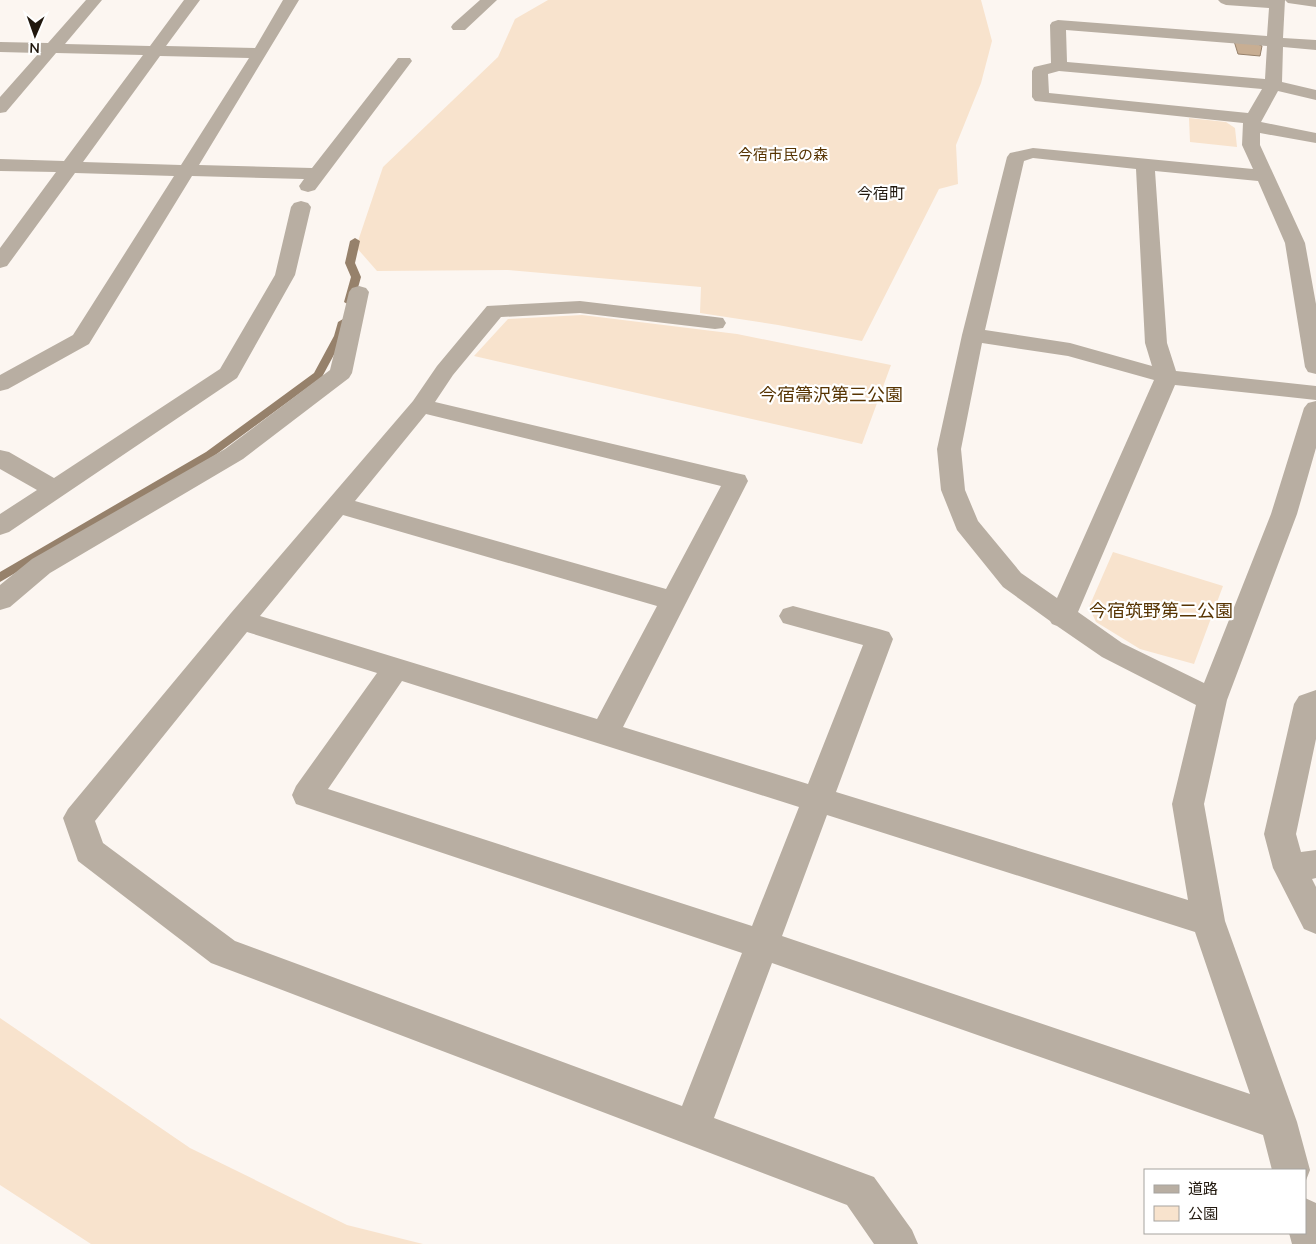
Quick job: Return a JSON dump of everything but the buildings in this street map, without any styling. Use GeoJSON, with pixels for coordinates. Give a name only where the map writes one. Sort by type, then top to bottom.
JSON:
{"type":"FeatureCollection","features":[{"type":"Feature","properties":{"kind":"street"},"geometry":{"type":"LineString","coordinates":[[0,108],[94,0]]}},
{"type":"Feature","properties":{"kind":"street"},"geometry":{"type":"LineString","coordinates":[[0,262],[192,0]]}},
{"type":"Feature","properties":{"kind":"street"},"geometry":{"type":"LineString","coordinates":[[0,384],[81,339],[260,54],[291,0]]}},
{"type":"Feature","properties":{"kind":"street"},"geometry":{"type":"LineString","coordinates":[[459,26],[489,0]]}},
{"type":"Feature","properties":{"kind":"street"},"geometry":{"type":"LineString","coordinates":[[1226,0],[1316,2]]}},
{"type":"Feature","properties":{"kind":"street"},"geometry":{"type":"LineString","coordinates":[[1282,1],[1276,41],[1273,84],[1252,123],[1251,146],[1295,243],[1316,368]]}},
{"type":"Feature","properties":{"kind":"street"},"geometry":{"type":"LineString","coordinates":[[1059,66],[1058,25],[1316,45]]}},
{"type":"Feature","properties":{"kind":"street"},"geometry":{"type":"LineString","coordinates":[[0,47],[260,54]]}},
{"type":"Feature","properties":{"kind":"street"},"geometry":{"type":"LineString","coordinates":[[0,165],[288,174],[312,180],[404,60]]}},
{"type":"Feature","properties":{"kind":"street"},"geometry":{"type":"LineString","coordinates":[[1316,95],[1273,84],[1059,66],[1040,71],[1041,97],[1252,123],[1316,138]]}},
{"type":"Feature","properties":{"kind":"street"},"geometry":{"type":"LineString","coordinates":[[1212,700],[1112,650],[1062,617],[1012,580],[966,524],[954,490],[949,449],[973,335],[1016,156],[1033,152],[1264,176]]}},
{"type":"Feature","properties":{"kind":"street"},"geometry":{"type":"LineString","coordinates":[[1062,617],[1167,377],[1156,342],[1145,164]]}},
{"type":"Feature","properties":{"kind":"street"},"geometry":{"type":"LineString","coordinates":[[0,526],[229,373],[285,275],[300,207]]}},
{"type":"Feature","properties":{"kind":"street"},"geometry":{"type":"LineString","coordinates":[[0,600],[41,566],[234,454],[341,373],[359,292]]}},
{"type":"Feature","properties":{"kind":"street"},"geometry":{"type":"LineString","coordinates":[[715,323],[580,307],[495,311],[420,406],[79,818],[90,851],[223,952],[860,1191],[898,1244]]}},
{"type":"Feature","properties":{"kind":"street"},"geometry":{"type":"LineString","coordinates":[[973,335],[1070,350],[1167,377],[1316,393]]}},
{"type":"Feature","properties":{"kind":"street"},"geometry":{"type":"LineString","coordinates":[[420,406],[736,481],[605,734]]}},
{"type":"Feature","properties":{"kind":"street"},"geometry":{"type":"LineString","coordinates":[[1291,1169],[1278,1122],[1208,921],[1188,804],[1212,700],[1284,514],[1316,408]]}},
{"type":"Feature","properties":{"kind":"street"},"geometry":{"type":"LineString","coordinates":[[0,458],[54,489]]}},
{"type":"Feature","properties":{"kind":"street"},"geometry":{"type":"LineString","coordinates":[[338,505],[673,601]]}},
{"type":"Feature","properties":{"kind":"street"},"geometry":{"type":"LineString","coordinates":[[692,1127],[878,638],[793,616]]}},
{"type":"Feature","properties":{"kind":"street"},"geometry":{"type":"LineString","coordinates":[[241,620],[1208,921]]}},
{"type":"Feature","properties":{"kind":"street"},"geometry":{"type":"LineString","coordinates":[[396,668],[307,794],[762,944],[1278,1122]]}},
{"type":"Feature","properties":{"kind":"street"},"geometry":{"type":"LineString","coordinates":[[1316,701],[1309,704],[1280,834],[1303,866],[1316,919]]}},
{"type":"Feature","properties":{"kind":"street"},"geometry":{"type":"LineString","coordinates":[[1306,1222],[1312,1244]]}},
{"type":"Feature","properties":{"kind":"green space","name":"今宿市民の森"},"geometry":{"type":"Polygon","coordinates":[[[548,0],[981,0],[992,41],[981,83],[956,145],[958,184],[939,189],[862,341],[700,313],[701,287],[508,270],[377,271],[356,247],[383,167],[498,57],[515,19],[548,0]]]}},
{"type":"Feature","properties":{"kind":"green space"},"geometry":{"type":"Polygon","coordinates":[[[1189,118],[1226,122],[1235,128],[1237,147],[1190,142],[1189,118]]]}},
{"type":"Feature","properties":{"kind":"green space","name":"今宿箒沢第三公園"},"geometry":{"type":"Polygon","coordinates":[[[582,315],[737,334],[891,365],[862,444],[474,356],[508,319],[582,315]]]}},
{"type":"Feature","properties":{"kind":"green space","name":"今宿筑野第二公園"},"geometry":{"type":"Polygon","coordinates":[[[1113,552],[1223,586],[1194,664],[1140,649],[1096,622],[1089,607],[1113,552]]]}},
{"type":"Feature","properties":{"kind":"green space"},"geometry":{"type":"Polygon","coordinates":[[[0,1018],[190,1148],[347,1225],[423,1244],[91,1244],[0,1185],[0,1018]]]}},
{"type":"Feature","properties":{"kind":"shaded area"},"geometry":{"type":"Polygon","coordinates":[[[1234,41],[1254,42],[1262,46],[1260,56],[1238,54],[1234,41]]]}},
{"type":"Feature","properties":{"kind":"waterway"},"geometry":{"type":"LineString","coordinates":[[349,302],[356,277],[350,263],[355,241]]}},
{"type":"Feature","properties":{"kind":"waterway"},"geometry":{"type":"LineString","coordinates":[[0,578],[210,454],[318,375],[339,336],[343,322]]}},
{"type":"Feature","properties":{"kind":"district","name":"今宿町"},"geometry":{"type":"Point","coordinates":[881,194]}}]}
